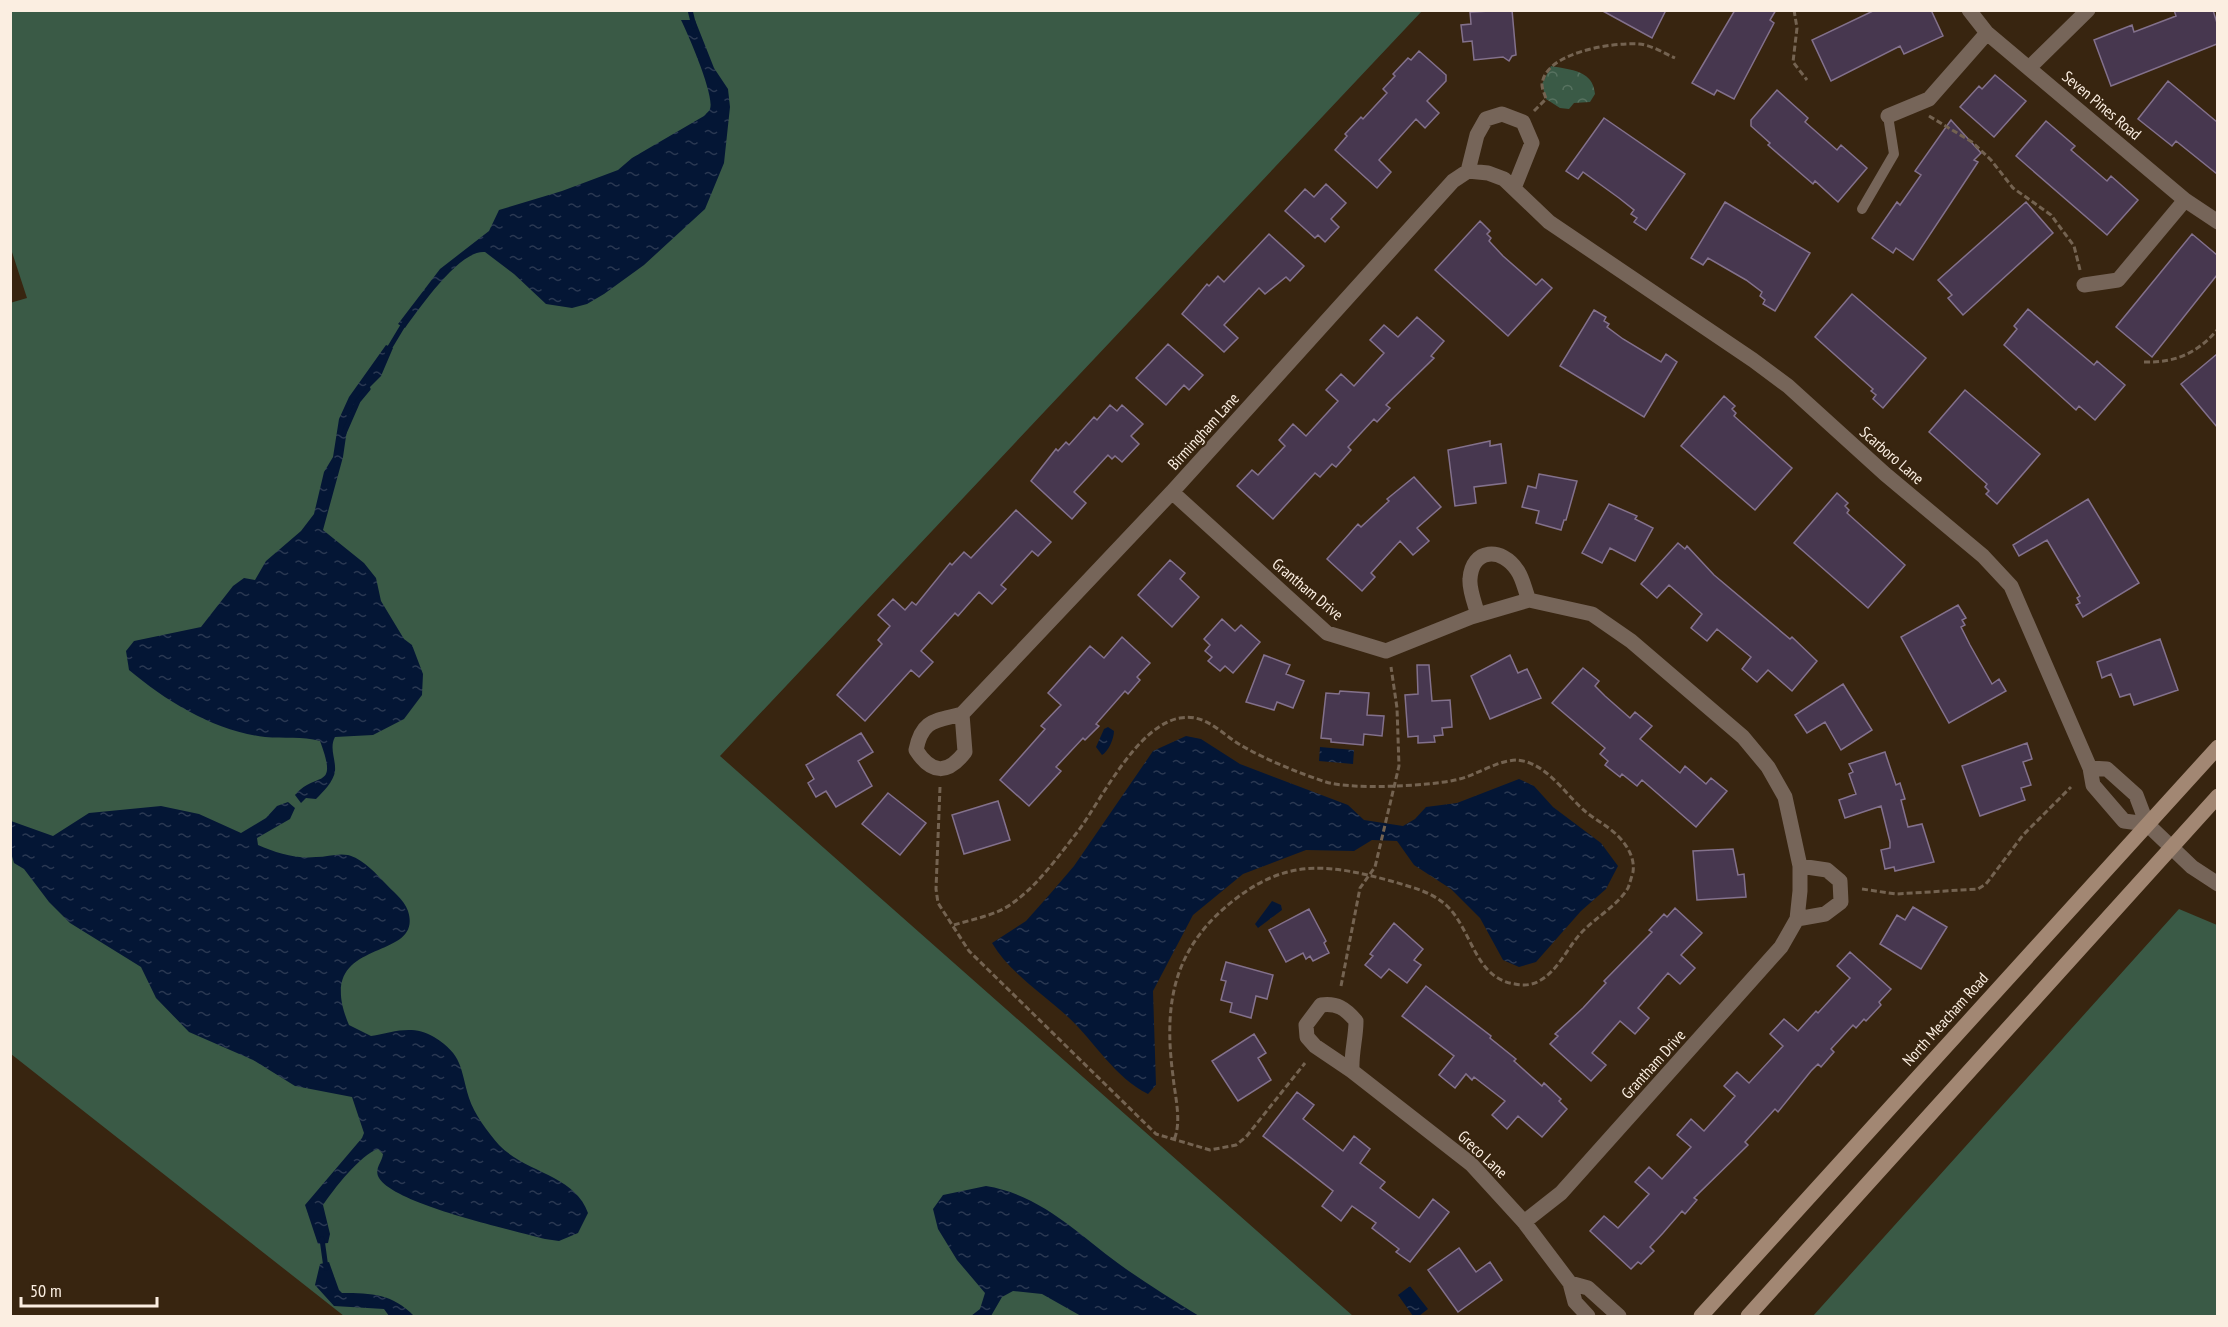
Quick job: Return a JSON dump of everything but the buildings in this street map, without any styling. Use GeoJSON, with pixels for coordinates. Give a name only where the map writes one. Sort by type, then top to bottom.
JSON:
{"type":"FeatureCollection","features":[{"type":"Feature","properties":{"kind":"main road","name":"North Meacham Road"},"geometry":{"type":"LineString","coordinates":[[1701,1317],[2217,747]]}},
{"type":"Feature","properties":{"kind":"main road"},"geometry":{"type":"LineString","coordinates":[[1748,1317],[2217,796]]}},
{"type":"Feature","properties":{"kind":"street","name":"Seven Pines Road"},"geometry":{"type":"LineString","coordinates":[[1969,10],[1987,33],[2186,200],[2217,222]]}},
{"type":"Feature","properties":{"kind":"street"},"geometry":{"type":"LineString","coordinates":[[2030,67],[2088,10]]}},
{"type":"Feature","properties":{"kind":"street"},"geometry":{"type":"LineString","coordinates":[[1888,116],[1929,99],[1987,33]]}},
{"type":"Feature","properties":{"kind":"street"},"geometry":{"type":"LineString","coordinates":[[1502,114],[1523,122],[1532,143],[1514,188],[1504,179],[1488,173],[1468,171],[1477,135],[1486,119],[1502,114]]}},
{"type":"Feature","properties":{"kind":"street","name":"Birmingham Lane"},"geometry":{"type":"LineString","coordinates":[[962,714],[1172,492],[1453,181],[1468,171]]}},
{"type":"Feature","properties":{"kind":"street","name":"Scarboro Lane"},"geometry":{"type":"LineString","coordinates":[[1514,188],[1549,222],[1575,241],[1700,322],[1788,386],[1885,474],[1983,556],[2011,586],[2090,768],[2093,785],[2124,821],[2146,824]]}},
{"type":"Feature","properties":{"kind":"street"},"geometry":{"type":"LineString","coordinates":[[2084,285],[2118,280],[2186,200]]}},
{"type":"Feature","properties":{"kind":"street","name":"Grantham Drive"},"geometry":{"type":"LineString","coordinates":[[1172,492],[1327,633],[1386,651],[1478,615],[1529,600],[1592,614],[1631,641],[1743,737],[1768,767],[1785,797],[1800,866],[1797,918],[1781,947],[1577,1176],[1561,1193],[1524,1221]]}},
{"type":"Feature","properties":{"kind":"street"},"geometry":{"type":"LineString","coordinates":[[1478,615],[1469,581],[1472,568],[1479,557],[1489,552],[1502,555],[1517,570],[1529,600]]}},
{"type":"Feature","properties":{"kind":"street"},"geometry":{"type":"LineString","coordinates":[[2090,768],[2107,770],[2136,795],[2146,824],[2192,867],[2217,884]]}},
{"type":"Feature","properties":{"kind":"street"},"geometry":{"type":"LineString","coordinates":[[1797,918],[1825,914],[1841,902],[1840,881],[1827,870],[1800,866]]}},
{"type":"Feature","properties":{"kind":"street","name":"Greco Lane"},"geometry":{"type":"LineString","coordinates":[[1352,1071],[1471,1164],[1524,1221],[1570,1283],[1575,1302],[1588,1317]]}},
{"type":"Feature","properties":{"kind":"street","name":"Greco Lane"},"geometry":{"type":"LineString","coordinates":[[1570,1283],[1588,1288],[1619,1317]]}},
{"type":"Feature","properties":{"kind":"lane"},"geometry":{"type":"LineString","coordinates":[[1862,209],[1894,154],[1888,116]]}},
{"type":"Feature","properties":{"kind":"path"},"geometry":{"type":"LineString","coordinates":[[1794,10],[1797,28],[1793,62],[1807,80]]}},
{"type":"Feature","properties":{"kind":"path"},"geometry":{"type":"LineString","coordinates":[[1534,111],[1546,99],[1542,84],[1551,66],[1586,50],[1606,44],[1642,44],[1675,58]]}},
{"type":"Feature","properties":{"kind":"path"},"geometry":{"type":"LineString","coordinates":[[1912,106],[1972,142],[1991,160],[2013,188],[2050,215],[2074,246],[2084,285]]}},
{"type":"Feature","properties":{"kind":"path"},"geometry":{"type":"LineString","coordinates":[[2144,362],[2165,363],[2187,355],[2208,341],[2217,329]]}},
{"type":"Feature","properties":{"kind":"path"},"geometry":{"type":"LineString","coordinates":[[1341,986],[1360,888],[1375,867],[1386,811],[1399,766],[1397,708],[1392,668],[1386,651]]}},
{"type":"Feature","properties":{"kind":"path"},"geometry":{"type":"LineString","coordinates":[[954,925],[1014,903],[1042,875],[1077,832],[1099,795],[1142,743],[1156,729],[1183,717],[1201,719],[1242,746],[1325,782],[1342,786],[1446,783],[1467,778],[1495,765],[1527,761],[1550,777],[1564,793],[1617,835],[1633,859],[1631,879],[1627,890],[1584,929],[1542,981],[1517,985],[1504,981],[1480,962],[1464,928],[1448,906],[1422,890],[1335,867],[1304,869],[1268,877],[1237,898],[1205,926],[1189,949],[1173,987],[1170,1055],[1178,1117],[1174,1140]]}},
{"type":"Feature","properties":{"kind":"path"},"geometry":{"type":"LineString","coordinates":[[940,787],[936,889],[938,903],[969,951],[1156,1134],[1210,1150],[1236,1145],[1246,1137],[1305,1063]]}},
{"type":"Feature","properties":{"kind":"path"},"geometry":{"type":"LineString","coordinates":[[1862,889],[1896,894],[1978,889],[1986,884],[2023,835],[2071,787]]}},
{"type":"Feature","properties":{"kind":"green space"},"geometry":{"type":"Polygon","coordinates":[[[10,11],[1422,11],[720,756],[1353,1316],[344,1316],[11,1054],[10,303],[27,298],[11,249],[10,11]]]}},
{"type":"Feature","properties":{"kind":"green space"},"geometry":{"type":"Polygon","coordinates":[[[1551,66],[1580,72],[1590,80],[1595,94],[1590,102],[1574,103],[1569,109],[1560,108],[1546,99],[1542,84],[1551,66]]]}},
{"type":"Feature","properties":{"kind":"green space"},"geometry":{"type":"Polygon","coordinates":[[[2179,909],[2217,925],[2217,1316],[1813,1316],[2179,909]]]}},
{"type":"Feature","properties":{"kind":"water"},"geometry":{"type":"Polygon","coordinates":[[[681,20],[695,20],[714,68],[728,89],[730,107],[724,163],[705,209],[644,265],[587,304],[572,308],[546,304],[514,274],[485,252],[464,260],[452,270],[405,328],[398,324],[440,269],[489,231],[499,210],[562,191],[618,170],[632,158],[704,116],[710,109],[709,92],[681,20]]]}},
{"type":"Feature","properties":{"kind":"water"},"geometry":{"type":"Polygon","coordinates":[[[386,345],[393,348],[381,376],[357,400],[349,416],[343,457],[323,530],[364,563],[376,578],[381,601],[404,639],[412,645],[423,674],[422,695],[404,719],[373,735],[335,737],[333,741],[335,771],[333,779],[316,799],[306,798],[301,803],[295,795],[326,774],[327,767],[320,741],[246,734],[210,722],[176,704],[129,670],[126,651],[134,641],[201,627],[233,586],[244,578],[255,580],[266,561],[301,531],[314,514],[324,472],[333,457],[339,419],[349,397],[386,345]]]}},
{"type":"Feature","properties":{"kind":"water"},"geometry":{"type":"Polygon","coordinates":[[[1108,727],[1114,731],[1114,734],[1102,755],[1096,747],[1104,729],[1108,727]]]}},
{"type":"Feature","properties":{"kind":"water"},"geometry":{"type":"Polygon","coordinates":[[[1186,736],[1201,739],[1240,764],[1348,805],[1364,820],[1403,826],[1415,819],[1426,807],[1457,803],[1519,779],[1534,786],[1553,807],[1601,843],[1618,866],[1606,889],[1581,911],[1536,962],[1519,967],[1503,960],[1480,918],[1451,889],[1414,865],[1397,841],[1372,840],[1354,851],[1306,850],[1243,874],[1193,915],[1153,991],[1156,1085],[1148,1094],[1125,1079],[1068,1017],[1008,964],[992,943],[1026,921],[1074,866],[1153,751],[1186,736]]]}},
{"type":"Feature","properties":{"kind":"water"},"geometry":{"type":"Polygon","coordinates":[[[1320,747],[1354,750],[1353,764],[1319,761],[1320,747]]]}},
{"type":"Feature","properties":{"kind":"water"},"geometry":{"type":"Polygon","coordinates":[[[288,802],[295,808],[290,819],[257,838],[258,845],[294,856],[320,857],[340,854],[353,857],[377,874],[401,899],[408,911],[409,928],[400,939],[355,963],[344,976],[341,996],[349,1025],[371,1036],[403,1030],[418,1031],[434,1037],[450,1050],[462,1070],[474,1110],[499,1145],[522,1162],[561,1182],[582,1200],[588,1213],[578,1233],[559,1241],[545,1239],[428,1206],[387,1186],[378,1176],[377,1170],[383,1154],[378,1149],[356,1165],[323,1205],[330,1234],[328,1243],[318,1244],[305,1205],[362,1138],[364,1133],[352,1097],[295,1086],[253,1060],[189,1032],[156,998],[141,967],[70,923],[49,902],[24,869],[14,863],[11,853],[11,821],[53,836],[89,813],[161,806],[199,814],[241,833],[266,818],[277,806],[288,802]]]}},
{"type":"Feature","properties":{"kind":"water"},"geometry":{"type":"Polygon","coordinates":[[[1272,901],[1281,905],[1282,910],[1258,928],[1255,924],[1272,901]]]}},
{"type":"Feature","properties":{"kind":"water"},"geometry":{"type":"Polygon","coordinates":[[[986,1186],[1026,1198],[1043,1208],[1126,1269],[1199,1316],[1081,1316],[1042,1294],[1013,1291],[1002,1297],[991,1316],[971,1316],[980,1309],[985,1293],[957,1260],[938,1229],[933,1209],[943,1195],[986,1186]]]}},
{"type":"Feature","properties":{"kind":"water"},"geometry":{"type":"Polygon","coordinates":[[[329,1262],[342,1293],[381,1296],[398,1303],[414,1316],[389,1316],[384,1309],[334,1306],[315,1285],[320,1264],[329,1262]]]}},
{"type":"Feature","properties":{"kind":"water"},"geometry":{"type":"Polygon","coordinates":[[[1410,1286],[1428,1309],[1419,1316],[1413,1316],[1398,1295],[1410,1286]]]}},
{"type":"Feature","properties":{"kind":"waterway"},"geometry":{"type":"LineString","coordinates":[[690,10],[694,26]]}},
{"type":"Feature","properties":{"kind":"waterway"},"geometry":{"type":"LineString","coordinates":[[387,352],[405,322]]}},
{"type":"Feature","properties":{"kind":"waterway"},"geometry":{"type":"LineString","coordinates":[[344,433],[358,401],[368,389]]}},
{"type":"Feature","properties":{"kind":"waterway"},"geometry":{"type":"LineString","coordinates":[[322,1239],[326,1268]]}}]}
